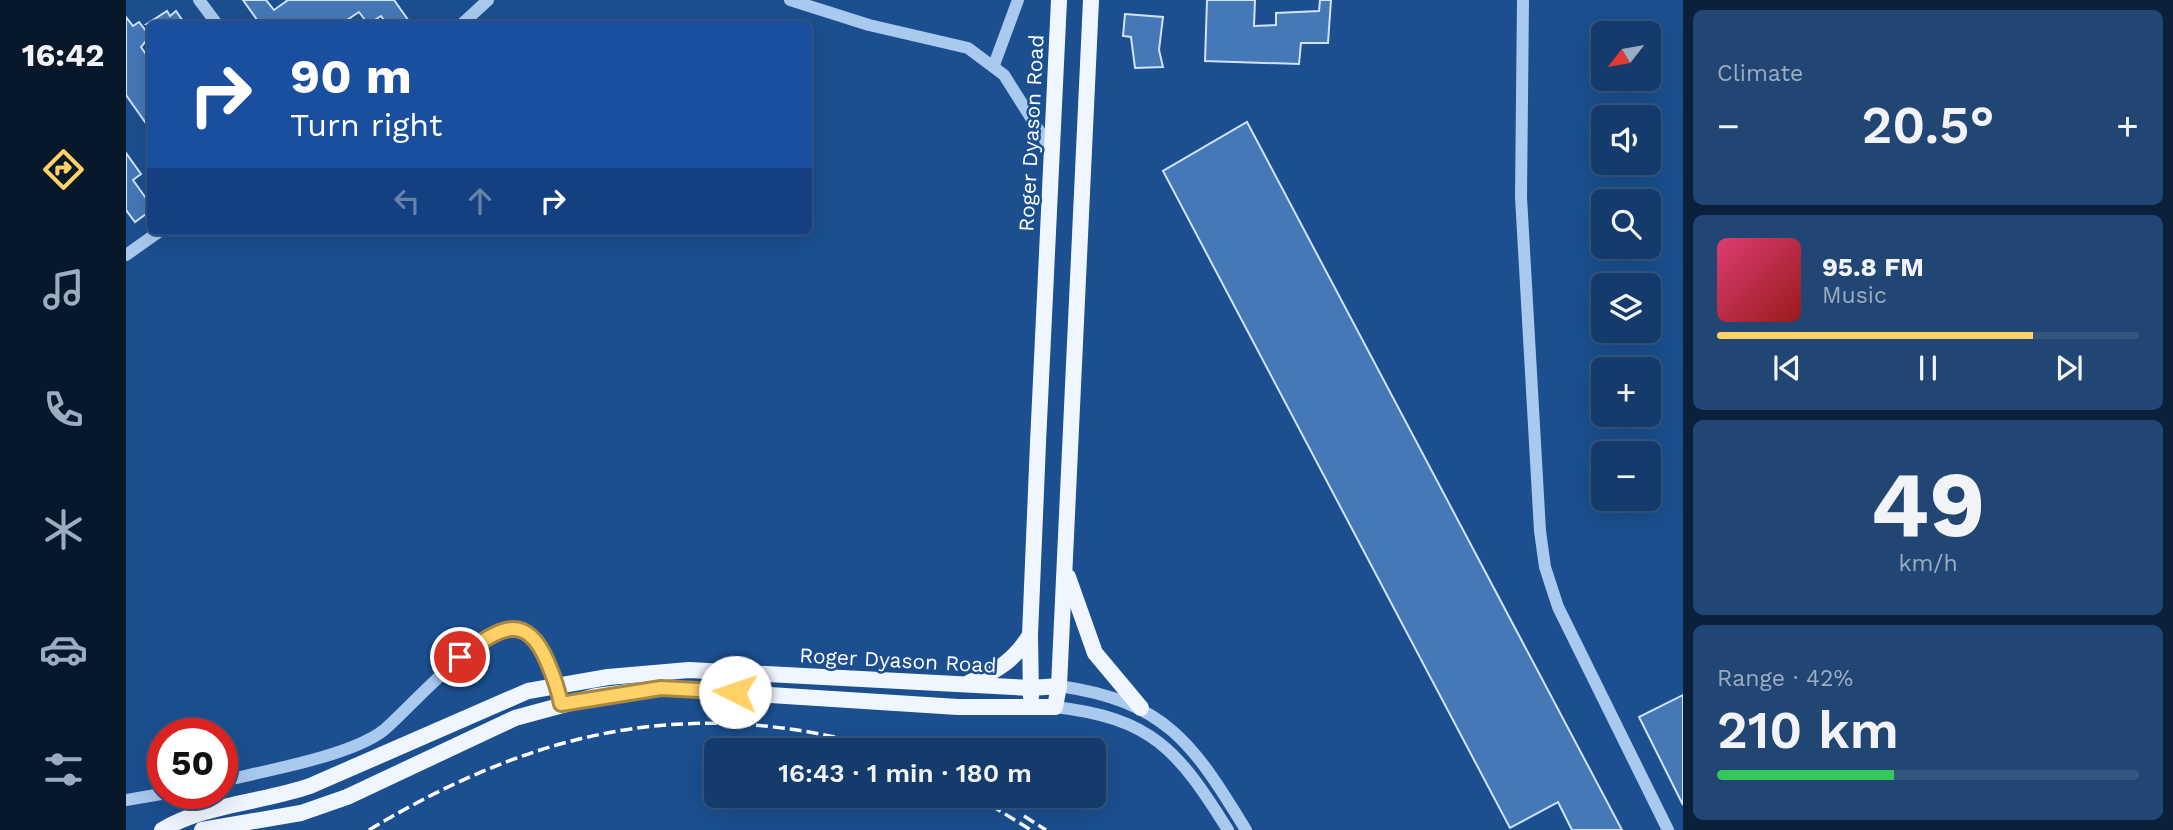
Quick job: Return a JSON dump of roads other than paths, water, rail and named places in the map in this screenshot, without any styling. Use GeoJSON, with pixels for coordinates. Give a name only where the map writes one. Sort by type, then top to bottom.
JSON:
{"type":"FeatureCollection","features":[{"type":"Feature","properties":{"kind":"main road","name":"Roger Dyason Road"},"geometry":{"type":"LineString","coordinates":[[1031,707],[1030,635],[1050,148],[1059,0]]}},
{"type":"Feature","properties":{"kind":"main road"},"geometry":{"type":"LineString","coordinates":[[1055,707],[1059,686],[1091,0]]}},
{"type":"Feature","properties":{"kind":"main road"},"geometry":{"type":"LineString","coordinates":[[1064,565],[1095,653],[1141,708]]}},
{"type":"Feature","properties":{"kind":"main road"},"geometry":{"type":"LineString","coordinates":[[961,685],[997,671],[1012,659],[1030,635]]}},
{"type":"Feature","properties":{"kind":"main road","name":"Roger Dyason Road"},"geometry":{"type":"LineString","coordinates":[[162,830],[189,817],[278,797],[310,786],[519,694],[608,677],[689,670],[961,685],[1031,688],[1059,686]]}},
{"type":"Feature","properties":{"kind":"main road"},"geometry":{"type":"LineString","coordinates":[[558,686],[561,704]]}},
{"type":"Feature","properties":{"kind":"main road","name":"Roger Dyason Road"},"geometry":{"type":"LineString","coordinates":[[202,830],[301,813],[347,797],[515,718],[561,704],[661,688],[958,707],[1055,707]]}},
{"type":"Feature","properties":{"kind":"street"},"geometry":{"type":"LineString","coordinates":[[199,0],[215,21]]}},
{"type":"Feature","properties":{"kind":"street"},"geometry":{"type":"LineString","coordinates":[[465,21],[488,0]]}},
{"type":"Feature","properties":{"kind":"street"},"geometry":{"type":"LineString","coordinates":[[790,0],[869,26],[968,48],[1004,75],[1050,148]]}},
{"type":"Feature","properties":{"kind":"street"},"geometry":{"type":"LineString","coordinates":[[994,65],[1018,0]]}},
{"type":"Feature","properties":{"kind":"street"},"geometry":{"type":"LineString","coordinates":[[1523,0],[1521,197],[1540,531],[1545,567],[1562,616],[1668,830]]}},
{"type":"Feature","properties":{"kind":"street"},"geometry":{"type":"LineString","coordinates":[[126,255],[154,235]]}},
{"type":"Feature","properties":{"kind":"street"},"geometry":{"type":"LineString","coordinates":[[238,777],[353,747],[381,732],[460,657],[486,639],[510,629],[524,629],[538,640],[558,686]]}},
{"type":"Feature","properties":{"kind":"street"},"geometry":{"type":"LineString","coordinates":[[1059,686],[1109,695],[1141,708],[1167,725],[1198,755],[1246,830]]}},
{"type":"Feature","properties":{"kind":"street"},"geometry":{"type":"LineString","coordinates":[[1055,707],[1110,716],[1159,741],[1192,774],[1228,830]]}},
{"type":"Feature","properties":{"kind":"street"},"geometry":{"type":"LineString","coordinates":[[126,800],[147,796]]}},
{"type":"Feature","properties":{"kind":"railway"},"geometry":{"type":"LineString","coordinates":[[369,830],[433,795],[495,766],[558,745],[621,730],[685,724],[751,725],[836,738]]}},
{"type":"Feature","properties":{"kind":"railway"},"geometry":{"type":"LineString","coordinates":[[995,808],[1031,830]]}},
{"type":"Feature","properties":{"kind":"railway"},"geometry":{"type":"LineString","coordinates":[[1024,816],[1046,830]]}}]}
